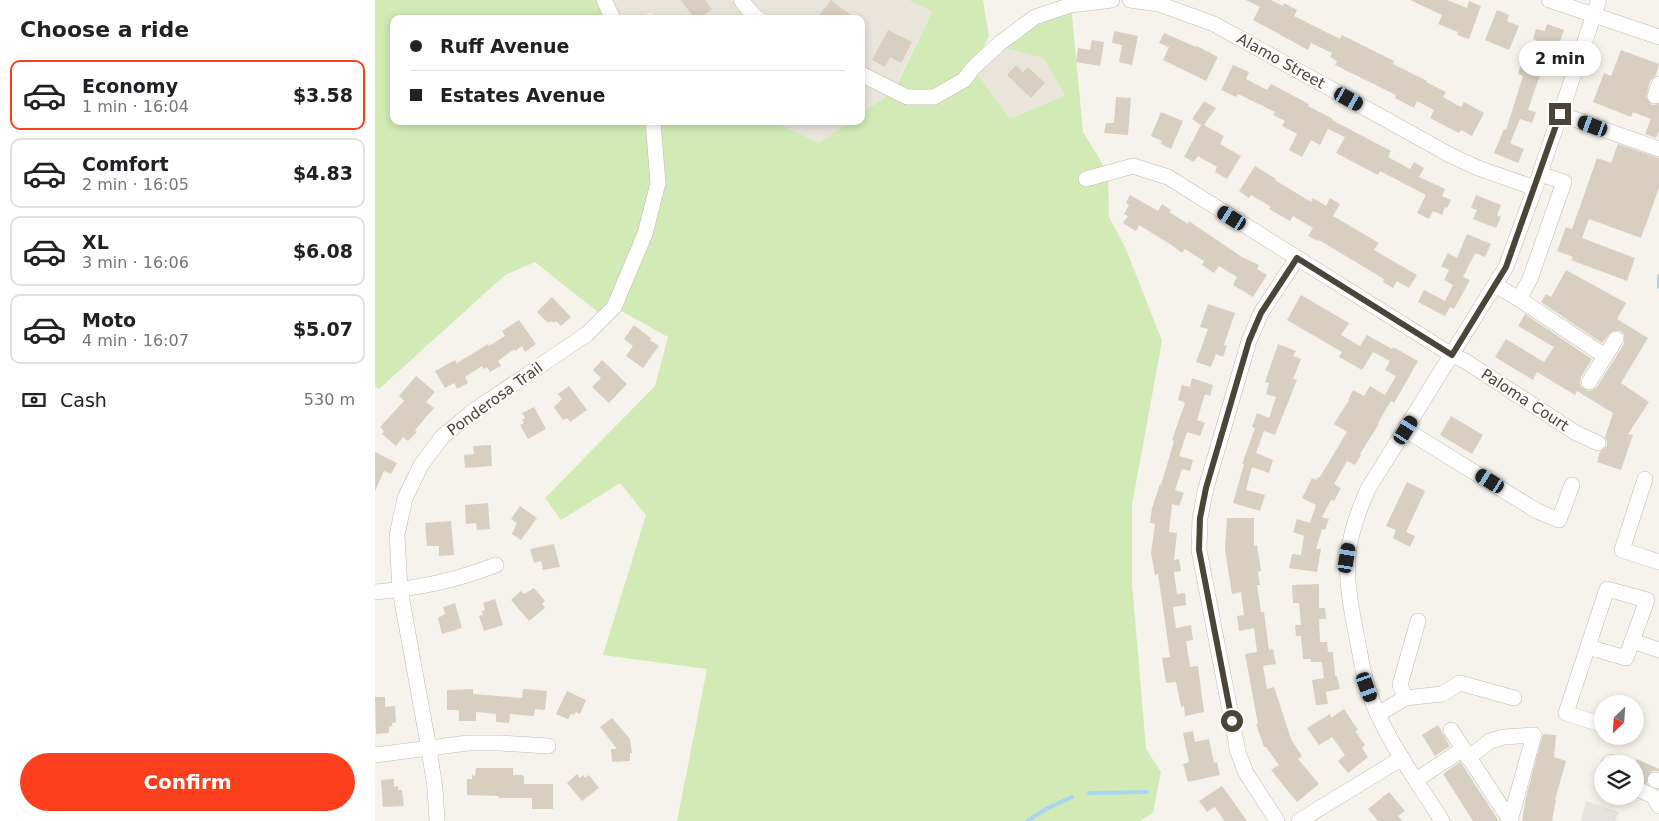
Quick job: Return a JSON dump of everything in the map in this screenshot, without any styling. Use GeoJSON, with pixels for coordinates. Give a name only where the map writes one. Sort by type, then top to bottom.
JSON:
{"type":"FeatureCollection","features":[{"type":"Feature","properties":{"kind":"street"},"geometry":{"type":"LineString","coordinates":[[604,0],[611,15]]}},
{"type":"Feature","properties":{"kind":"street"},"geometry":{"type":"LineString","coordinates":[[741,0],[753,15]]}},
{"type":"Feature","properties":{"kind":"street"},"geometry":{"type":"LineString","coordinates":[[865,76],[907,97],[934,97],[964,80],[973,68],[1000,43],[1035,17],[1071,5],[1113,0]]}},
{"type":"Feature","properties":{"kind":"street","name":"Alamo Street"},"geometry":{"type":"LineString","coordinates":[[1130,0],[1159,4],[1214,24],[1450,155],[1478,168],[1537,181],[1564,182],[1530,279],[1519,299]]}},
{"type":"Feature","properties":{"kind":"street"},"geometry":{"type":"LineString","coordinates":[[1549,0],[1659,37]]}},
{"type":"Feature","properties":{"kind":"street"},"geometry":{"type":"LineString","coordinates":[[1442,821],[1402,758],[1367,687],[1348,593],[1347,558],[1354,524],[1368,489],[1506,267],[1599,0]]}},
{"type":"Feature","properties":{"kind":"street"},"geometry":{"type":"LineString","coordinates":[[1560,114],[1659,150]]}},
{"type":"Feature","properties":{"kind":"street","name":"Ponderosa Trail"},"geometry":{"type":"LineString","coordinates":[[437,821],[435,788],[429,749],[400,590],[397,535],[405,498],[421,465],[442,437],[472,412],[587,334],[614,307],[645,234],[658,183],[653,125]]}},
{"type":"Feature","properties":{"kind":"street","name":"Paloma Court"},"geometry":{"type":"LineString","coordinates":[[1086,179],[1133,166],[1167,177],[1452,355],[1465,361],[1576,433],[1598,443]]}},
{"type":"Feature","properties":{"kind":"street"},"geometry":{"type":"LineString","coordinates":[[1277,821],[1246,773],[1238,752],[1199,550],[1200,518],[1206,488],[1249,341],[1261,313],[1297,258]]}},
{"type":"Feature","properties":{"kind":"street"},"geometry":{"type":"LineString","coordinates":[[1495,285],[1605,356]]}},
{"type":"Feature","properties":{"kind":"street"},"geometry":{"type":"LineString","coordinates":[[1589,382],[1616,339]]}},
{"type":"Feature","properties":{"kind":"street"},"geometry":{"type":"LineString","coordinates":[[1406,430],[1537,511],[1559,520],[1572,485]]}},
{"type":"Feature","properties":{"kind":"street"},"geometry":{"type":"LineString","coordinates":[[1645,479],[1623,550],[1659,562]]}},
{"type":"Feature","properties":{"kind":"street"},"geometry":{"type":"LineString","coordinates":[[375,592],[400,590],[445,582],[496,565]]}},
{"type":"Feature","properties":{"kind":"street"},"geometry":{"type":"LineString","coordinates":[[1588,647],[1626,658],[1647,600],[1607,589],[1566,713],[1594,722]]}},
{"type":"Feature","properties":{"kind":"street"},"geometry":{"type":"LineString","coordinates":[[1405,698],[1400,685],[1418,621]]}},
{"type":"Feature","properties":{"kind":"street"},"geometry":{"type":"LineString","coordinates":[[1632,641],[1659,650]]}},
{"type":"Feature","properties":{"kind":"street"},"geometry":{"type":"LineString","coordinates":[[1379,714],[1405,698],[1442,694],[1460,683],[1514,698]]}},
{"type":"Feature","properties":{"kind":"street"},"geometry":{"type":"LineString","coordinates":[[1451,730],[1510,820]]}},
{"type":"Feature","properties":{"kind":"street"},"geometry":{"type":"LineString","coordinates":[[1416,780],[1490,741],[1504,736],[1534,735],[1510,820]]}},
{"type":"Feature","properties":{"kind":"street"},"geometry":{"type":"LineString","coordinates":[[375,756],[468,744],[500,743],[548,746]]}},
{"type":"Feature","properties":{"kind":"street"},"geometry":{"type":"LineString","coordinates":[[1299,821],[1402,758]]}},
{"type":"Feature","properties":{"kind":"street"},"geometry":{"type":"LineString","coordinates":[[1644,792],[1653,796],[1659,806]]}},
{"type":"Feature","properties":{"kind":"shaded area"},"geometry":{"type":"Polygon","coordinates":[[[604,0],[908,0],[932,10],[893,91],[865,110],[865,15],[654,15],[651,12],[645,15],[611,15],[604,0]]]}},
{"type":"Feature","properties":{"kind":"shaded area"},"geometry":{"type":"Polygon","coordinates":[[[1002,47],[1043,58],[1065,95],[1010,119],[973,68],[1002,47]]]}},
{"type":"Feature","properties":{"kind":"shaded area"},"geometry":{"type":"Polygon","coordinates":[[[781,125],[844,125],[819,143],[781,125]]]}},
{"type":"Feature","properties":{"kind":"shaded area"},"geometry":{"type":"Polygon","coordinates":[[[1586,801],[1619,812],[1615,821],[1581,821],[1586,801]]]}},
{"type":"Feature","properties":{"kind":"green space"},"geometry":{"type":"Polygon","coordinates":[[[375,0],[604,0],[611,15],[390,15],[390,125],[781,125],[819,143],[844,125],[865,125],[865,110],[894,91],[932,11],[908,0],[983,0],[989,36],[973,68],[1010,119],[1065,95],[1043,58],[1002,47],[1035,17],[1071,5],[1083,132],[1108,173],[1109,217],[1126,249],[1162,341],[1132,505],[1132,584],[1146,749],[1161,772],[1153,813],[1140,821],[677,821],[707,669],[603,655],[646,515],[620,483],[561,520],[545,498],[655,386],[668,337],[614,307],[604,317],[535,262],[505,275],[379,389],[375,387],[375,0]]]}},
{"type":"Feature","properties":{"kind":"building"},"geometry":{"type":"Polygon","coordinates":[[[680,0],[705,0],[712,9],[705,15],[693,15],[680,0]]]}},
{"type":"Feature","properties":{"kind":"building"},"geometry":{"type":"Polygon","coordinates":[[[831,0],[851,15],[819,15],[831,0]]]}},
{"type":"Feature","properties":{"kind":"building"},"geometry":{"type":"Polygon","coordinates":[[[1246,0],[1271,0],[1283,6],[1284,3],[1297,10],[1294,16],[1340,39],[1342,35],[1394,61],[1393,64],[1446,92],[1443,97],[1461,107],[1464,102],[1484,113],[1472,136],[1461,130],[1459,133],[1430,118],[1434,110],[1417,101],[1414,108],[1395,98],[1396,95],[1335,65],[1337,61],[1330,57],[1332,53],[1311,43],[1308,50],[1253,20],[1260,7],[1246,0]]]}},
{"type":"Feature","properties":{"kind":"building"},"geometry":{"type":"Polygon","coordinates":[[[1410,0],[1447,0],[1467,8],[1469,1],[1481,6],[1469,39],[1457,35],[1458,32],[1438,24],[1442,15],[1410,0]]]}},
{"type":"Feature","properties":{"kind":"building"},"geometry":{"type":"Polygon","coordinates":[[[1497,10],[1509,15],[1507,21],[1519,26],[1509,50],[1485,40],[1497,10]]]}},
{"type":"Feature","properties":{"kind":"building"},"geometry":{"type":"Polygon","coordinates":[[[1547,24],[1564,30],[1549,72],[1543,69],[1537,83],[1528,110],[1536,112],[1532,123],[1520,119],[1510,143],[1524,149],[1518,163],[1494,153],[1504,129],[1506,130],[1523,76],[1518,74],[1521,64],[1526,66],[1536,40],[1533,39],[1536,29],[1545,31],[1547,24]]]}},
{"type":"Feature","properties":{"kind":"building"},"geometry":{"type":"Polygon","coordinates":[[[888,30],[912,42],[901,63],[890,57],[885,67],[872,60],[888,30]]]}},
{"type":"Feature","properties":{"kind":"building"},"geometry":{"type":"Polygon","coordinates":[[[1114,31],[1138,36],[1132,65],[1119,62],[1122,45],[1112,43],[1114,31]]]}},
{"type":"Feature","properties":{"kind":"building"},"geometry":{"type":"Polygon","coordinates":[[[1164,33],[1197,46],[1218,57],[1206,81],[1163,60],[1169,47],[1159,43],[1164,33]]]}},
{"type":"Feature","properties":{"kind":"building"},"geometry":{"type":"Polygon","coordinates":[[[1092,40],[1104,42],[1100,66],[1076,62],[1078,48],[1090,50],[1092,40]]]}},
{"type":"Feature","properties":{"kind":"building"},"geometry":{"type":"Polygon","coordinates":[[[1621,50],[1659,64],[1656,75],[1650,81],[1646,97],[1652,105],[1659,104],[1659,131],[1656,138],[1645,134],[1651,119],[1633,112],[1631,117],[1593,102],[1604,73],[1611,76],[1621,50]]]}},
{"type":"Feature","properties":{"kind":"building"},"geometry":{"type":"Polygon","coordinates":[[[1016,65],[1023,72],[1028,67],[1045,83],[1031,98],[1007,75],[1016,65]]]}},
{"type":"Feature","properties":{"kind":"building"},"geometry":{"type":"Polygon","coordinates":[[[1233,65],[1249,72],[1246,79],[1267,90],[1271,84],[1309,104],[1308,106],[1332,120],[1391,151],[1388,157],[1410,169],[1414,162],[1424,168],[1419,177],[1445,189],[1442,196],[1451,200],[1447,208],[1445,207],[1442,215],[1433,211],[1429,219],[1417,213],[1426,195],[1380,171],[1378,175],[1336,153],[1345,137],[1328,129],[1320,145],[1311,140],[1302,157],[1289,150],[1297,134],[1282,126],[1285,121],[1273,115],[1275,112],[1238,94],[1236,97],[1221,90],[1233,65]]]}},
{"type":"Feature","properties":{"kind":"building"},"geometry":{"type":"Polygon","coordinates":[[[1116,97],[1131,98],[1128,135],[1104,133],[1106,123],[1114,123],[1116,97]]]}},
{"type":"Feature","properties":{"kind":"building"},"geometry":{"type":"Polygon","coordinates":[[[1204,101],[1216,108],[1204,125],[1224,136],[1220,144],[1241,156],[1227,179],[1215,172],[1217,167],[1198,156],[1194,162],[1184,157],[1201,125],[1192,119],[1204,101]]]}},
{"type":"Feature","properties":{"kind":"building"},"geometry":{"type":"Polygon","coordinates":[[[1161,112],[1183,121],[1171,149],[1161,144],[1162,141],[1151,136],[1161,112]]]}},
{"type":"Feature","properties":{"kind":"building"},"geometry":{"type":"Polygon","coordinates":[[[1618,144],[1659,158],[1659,188],[1641,238],[1589,219],[1582,238],[1635,258],[1627,281],[1571,260],[1573,257],[1557,251],[1566,227],[1572,229],[1597,158],[1611,163],[1618,144]]]}},
{"type":"Feature","properties":{"kind":"building"},"geometry":{"type":"Polygon","coordinates":[[[1255,166],[1311,202],[1313,198],[1326,206],[1330,198],[1340,204],[1333,216],[1379,243],[1374,250],[1417,275],[1409,288],[1397,281],[1393,288],[1383,282],[1384,279],[1319,240],[1308,236],[1313,228],[1293,216],[1290,221],[1269,209],[1271,207],[1251,195],[1249,198],[1239,191],[1255,166]]]}},
{"type":"Feature","properties":{"kind":"building"},"geometry":{"type":"Polygon","coordinates":[[[1130,195],[1158,211],[1162,204],[1171,210],[1169,212],[1188,224],[1189,221],[1242,257],[1259,265],[1257,269],[1267,275],[1253,297],[1233,285],[1237,277],[1219,266],[1214,273],[1202,265],[1204,261],[1185,249],[1182,253],[1139,225],[1136,231],[1123,223],[1128,216],[1124,214],[1129,205],[1126,203],[1130,195]]]}},
{"type":"Feature","properties":{"kind":"building"},"geometry":{"type":"Polygon","coordinates":[[[1476,195],[1501,205],[1497,215],[1501,217],[1496,228],[1473,219],[1477,210],[1471,208],[1476,195]]]}},
{"type":"Feature","properties":{"kind":"building"},"geometry":{"type":"Polygon","coordinates":[[[1467,234],[1491,244],[1485,257],[1475,253],[1463,277],[1470,280],[1454,309],[1450,307],[1445,316],[1418,302],[1424,290],[1445,301],[1453,285],[1444,280],[1449,270],[1441,266],[1448,253],[1457,258],[1467,234]]]}},
{"type":"Feature","properties":{"kind":"building"},"geometry":{"type":"Polygon","coordinates":[[[1566,270],[1626,303],[1617,319],[1648,338],[1621,383],[1649,402],[1628,434],[1633,435],[1621,470],[1597,462],[1600,452],[1607,446],[1605,437],[1613,413],[1577,391],[1575,395],[1537,372],[1533,380],[1495,357],[1506,339],[1544,362],[1554,347],[1518,326],[1525,314],[1592,359],[1580,382],[1581,387],[1588,391],[1597,387],[1624,344],[1624,335],[1621,331],[1612,331],[1602,343],[1541,302],[1546,294],[1551,297],[1566,270]]]}},
{"type":"Feature","properties":{"kind":"building"},"geometry":{"type":"Polygon","coordinates":[[[1301,295],[1349,323],[1341,335],[1360,346],[1367,335],[1418,361],[1394,403],[1391,401],[1355,465],[1347,461],[1334,484],[1341,488],[1334,501],[1331,500],[1322,517],[1329,519],[1325,530],[1322,529],[1316,549],[1321,549],[1317,572],[1289,568],[1292,554],[1301,555],[1304,536],[1293,532],[1297,519],[1310,523],[1316,505],[1302,498],[1312,478],[1317,480],[1320,477],[1347,432],[1334,424],[1353,390],[1364,396],[1370,386],[1385,395],[1396,376],[1385,370],[1390,361],[1373,352],[1362,370],[1339,357],[1342,352],[1287,320],[1301,295]]]}},
{"type":"Feature","properties":{"kind":"building"},"geometry":{"type":"Polygon","coordinates":[[[552,297],[571,317],[561,326],[556,321],[548,323],[537,312],[552,297]]]}},
{"type":"Feature","properties":{"kind":"building"},"geometry":{"type":"Polygon","coordinates":[[[1208,304],[1235,313],[1224,345],[1227,346],[1223,357],[1216,354],[1211,367],[1196,362],[1208,329],[1200,327],[1208,304]]]}},
{"type":"Feature","properties":{"kind":"building"},"geometry":{"type":"Polygon","coordinates":[[[519,320],[536,344],[525,352],[522,346],[510,352],[498,361],[501,366],[490,372],[487,367],[484,369],[482,366],[465,377],[468,383],[457,389],[454,383],[445,388],[435,371],[455,360],[457,363],[488,344],[489,346],[505,336],[502,331],[519,320]]]}},
{"type":"Feature","properties":{"kind":"building"},"geometry":{"type":"Polygon","coordinates":[[[634,325],[659,346],[643,368],[626,356],[633,346],[624,339],[634,325]]]}},
{"type":"Feature","properties":{"kind":"building"},"geometry":{"type":"Polygon","coordinates":[[[1278,344],[1296,351],[1293,356],[1301,359],[1293,379],[1297,380],[1275,435],[1264,431],[1256,453],[1273,460],[1269,473],[1252,467],[1246,490],[1265,495],[1260,511],[1233,503],[1244,464],[1242,464],[1255,428],[1252,427],[1257,413],[1269,418],[1276,397],[1266,394],[1269,383],[1265,382],[1278,344]]]}},
{"type":"Feature","properties":{"kind":"building"},"geometry":{"type":"Polygon","coordinates":[[[602,360],[627,384],[609,403],[592,387],[601,378],[593,370],[602,360]]]}},
{"type":"Feature","properties":{"kind":"building"},"geometry":{"type":"Polygon","coordinates":[[[416,376],[435,392],[426,402],[434,408],[408,441],[403,437],[396,446],[382,434],[384,431],[380,427],[404,401],[399,396],[416,376]]]}},
{"type":"Feature","properties":{"kind":"building"},"geometry":{"type":"Polygon","coordinates":[[[1192,378],[1213,385],[1210,396],[1205,394],[1197,420],[1205,423],[1200,436],[1187,432],[1179,456],[1193,460],[1190,471],[1182,469],[1175,490],[1184,493],[1179,506],[1172,504],[1169,532],[1177,533],[1174,560],[1179,559],[1181,571],[1174,572],[1177,594],[1185,593],[1186,605],[1173,607],[1176,628],[1191,625],[1193,640],[1186,641],[1190,667],[1198,666],[1204,712],[1185,716],[1184,706],[1181,707],[1176,682],[1166,683],[1162,658],[1170,657],[1158,574],[1155,575],[1151,553],[1155,524],[1150,523],[1152,508],[1161,485],[1174,441],[1172,440],[1185,403],[1178,400],[1182,385],[1190,387],[1192,378]]]}},
{"type":"Feature","properties":{"kind":"building"},"geometry":{"type":"Polygon","coordinates":[[[569,386],[587,410],[570,422],[567,418],[563,420],[554,407],[562,399],[558,394],[569,386]]]}},
{"type":"Feature","properties":{"kind":"building"},"geometry":{"type":"Polygon","coordinates":[[[534,407],[546,429],[528,439],[520,425],[524,423],[522,420],[525,418],[522,413],[534,407]]]}},
{"type":"Feature","properties":{"kind":"building"},"geometry":{"type":"Polygon","coordinates":[[[1451,416],[1483,435],[1472,454],[1440,435],[1451,416]]]}},
{"type":"Feature","properties":{"kind":"building"},"geometry":{"type":"Polygon","coordinates":[[[491,445],[492,466],[465,468],[464,455],[474,454],[473,446],[491,445]]]}},
{"type":"Feature","properties":{"kind":"building"},"geometry":{"type":"Polygon","coordinates":[[[375,452],[397,463],[391,474],[384,471],[375,491],[375,452]]]}},
{"type":"Feature","properties":{"kind":"building"},"geometry":{"type":"Polygon","coordinates":[[[1407,482],[1425,491],[1406,532],[1415,536],[1410,547],[1393,538],[1396,530],[1386,526],[1407,482]]]}},
{"type":"Feature","properties":{"kind":"building"},"geometry":{"type":"Polygon","coordinates":[[[488,503],[490,529],[477,530],[476,523],[466,524],[465,505],[488,503]]]}},
{"type":"Feature","properties":{"kind":"building"},"geometry":{"type":"Polygon","coordinates":[[[520,506],[537,518],[521,540],[512,534],[517,523],[511,519],[520,506]]]}},
{"type":"Feature","properties":{"kind":"building"},"geometry":{"type":"Polygon","coordinates":[[[1227,518],[1254,518],[1254,546],[1257,545],[1261,571],[1258,572],[1260,585],[1257,585],[1261,612],[1264,612],[1269,650],[1273,649],[1276,664],[1263,666],[1267,689],[1274,687],[1291,739],[1302,756],[1298,759],[1319,784],[1297,802],[1271,770],[1279,765],[1266,747],[1264,747],[1256,724],[1258,724],[1245,654],[1257,652],[1254,628],[1239,631],[1237,616],[1244,615],[1241,592],[1232,594],[1225,550],[1227,518]]]}},
{"type":"Feature","properties":{"kind":"building"},"geometry":{"type":"Polygon","coordinates":[[[451,521],[454,555],[439,556],[439,546],[427,546],[425,523],[451,521]]]}},
{"type":"Feature","properties":{"kind":"building"},"geometry":{"type":"Polygon","coordinates":[[[554,544],[560,567],[543,570],[541,561],[534,563],[530,549],[554,544]]]}},
{"type":"Feature","properties":{"kind":"building"},"geometry":{"type":"Polygon","coordinates":[[[1319,584],[1319,608],[1325,608],[1326,619],[1319,619],[1320,642],[1327,642],[1328,652],[1333,652],[1335,676],[1337,676],[1340,689],[1326,692],[1328,704],[1316,705],[1312,680],[1324,678],[1322,662],[1311,662],[1311,659],[1303,659],[1301,636],[1296,636],[1295,625],[1301,625],[1299,603],[1293,603],[1292,585],[1319,584]]]}},
{"type":"Feature","properties":{"kind":"building"},"geometry":{"type":"Polygon","coordinates":[[[534,588],[545,601],[542,604],[545,608],[529,621],[511,600],[521,591],[524,594],[534,588]]]}},
{"type":"Feature","properties":{"kind":"building"},"geometry":{"type":"Polygon","coordinates":[[[495,599],[503,625],[484,631],[479,616],[483,615],[482,611],[485,610],[483,603],[495,599]]]}},
{"type":"Feature","properties":{"kind":"building"},"geometry":{"type":"Polygon","coordinates":[[[455,603],[462,628],[442,634],[438,618],[445,614],[443,607],[455,603]]]}},
{"type":"Feature","properties":{"kind":"building"},"geometry":{"type":"Polygon","coordinates":[[[473,689],[473,694],[522,698],[523,689],[547,691],[545,710],[535,709],[534,716],[510,714],[509,723],[496,722],[496,714],[476,712],[476,721],[459,721],[459,710],[447,710],[447,690],[473,689]]]}},
{"type":"Feature","properties":{"kind":"building"},"geometry":{"type":"Polygon","coordinates":[[[567,691],[586,700],[580,714],[576,712],[574,715],[571,714],[568,719],[556,714],[567,691]]]}},
{"type":"Feature","properties":{"kind":"building"},"geometry":{"type":"Polygon","coordinates":[[[375,697],[385,697],[385,707],[395,706],[396,722],[392,723],[392,726],[389,727],[389,733],[376,734],[375,697]]]}},
{"type":"Feature","properties":{"kind":"building"},"geometry":{"type":"Polygon","coordinates":[[[1344,709],[1358,730],[1355,731],[1365,745],[1362,748],[1368,757],[1348,773],[1338,761],[1345,755],[1332,737],[1319,745],[1307,728],[1330,714],[1331,718],[1344,709]]]}},
{"type":"Feature","properties":{"kind":"building"},"geometry":{"type":"Polygon","coordinates":[[[612,718],[630,739],[632,753],[630,753],[630,761],[612,762],[611,749],[617,749],[600,727],[612,718]]]}},
{"type":"Feature","properties":{"kind":"building"},"geometry":{"type":"Polygon","coordinates":[[[1438,725],[1450,746],[1435,756],[1422,735],[1438,725]]]}},
{"type":"Feature","properties":{"kind":"building"},"geometry":{"type":"Polygon","coordinates":[[[1193,731],[1195,742],[1209,739],[1214,763],[1217,762],[1220,775],[1188,782],[1183,764],[1189,762],[1183,733],[1193,731]]]}},
{"type":"Feature","properties":{"kind":"building"},"geometry":{"type":"Polygon","coordinates":[[[1543,734],[1556,735],[1554,757],[1566,761],[1555,800],[1552,821],[1522,821],[1526,797],[1543,734]]]}},
{"type":"Feature","properties":{"kind":"building"},"geometry":{"type":"Polygon","coordinates":[[[1460,762],[1499,821],[1473,821],[1443,774],[1460,762]]]}},
{"type":"Feature","properties":{"kind":"building"},"geometry":{"type":"Polygon","coordinates":[[[1644,762],[1659,769],[1659,771],[1653,771],[1648,774],[1646,783],[1644,782],[1644,762]]]}},
{"type":"Feature","properties":{"kind":"building"},"geometry":{"type":"Polygon","coordinates":[[[476,768],[513,768],[513,775],[522,775],[524,777],[524,784],[553,784],[553,809],[532,809],[532,798],[499,798],[499,796],[467,795],[467,779],[472,779],[472,775],[475,776],[476,768]]]}},
{"type":"Feature","properties":{"kind":"building"},"geometry":{"type":"Polygon","coordinates":[[[577,774],[580,778],[583,775],[585,778],[589,775],[599,788],[582,801],[567,783],[577,774]]]}},
{"type":"Feature","properties":{"kind":"building"},"geometry":{"type":"Polygon","coordinates":[[[394,779],[394,787],[398,786],[398,790],[402,790],[404,806],[383,807],[381,780],[394,779]]]}},
{"type":"Feature","properties":{"kind":"building"},"geometry":{"type":"Polygon","coordinates":[[[1222,786],[1247,821],[1224,821],[1215,807],[1207,812],[1199,801],[1222,786]]]}},
{"type":"Feature","properties":{"kind":"building"},"geometry":{"type":"Polygon","coordinates":[[[1389,792],[1405,811],[1398,816],[1402,821],[1378,821],[1368,809],[1389,792]]]}},
{"type":"Feature","properties":{"kind":"waterway"},"geometry":{"type":"LineString","coordinates":[[1659,276],[1659,287]]}},
{"type":"Feature","properties":{"kind":"waterway"},"geometry":{"type":"LineString","coordinates":[[1089,793],[1147,792]]}},
{"type":"Feature","properties":{"kind":"waterway"},"geometry":{"type":"LineString","coordinates":[[1027,821],[1046,809],[1072,797]]}},
{"type":"Feature","properties":{"kind":"tunnel"},"geometry":{"type":"LineString","coordinates":[[1644,776],[1655,780]]}},
{"type":"Feature","properties":{"kind":"route"},"geometry":{"type":"LineString","coordinates":[[1232,721],[1199,550],[1200,518],[1206,488],[1249,341],[1261,313],[1297,258],[1452,355],[1506,267],[1560,114]]}}]}
